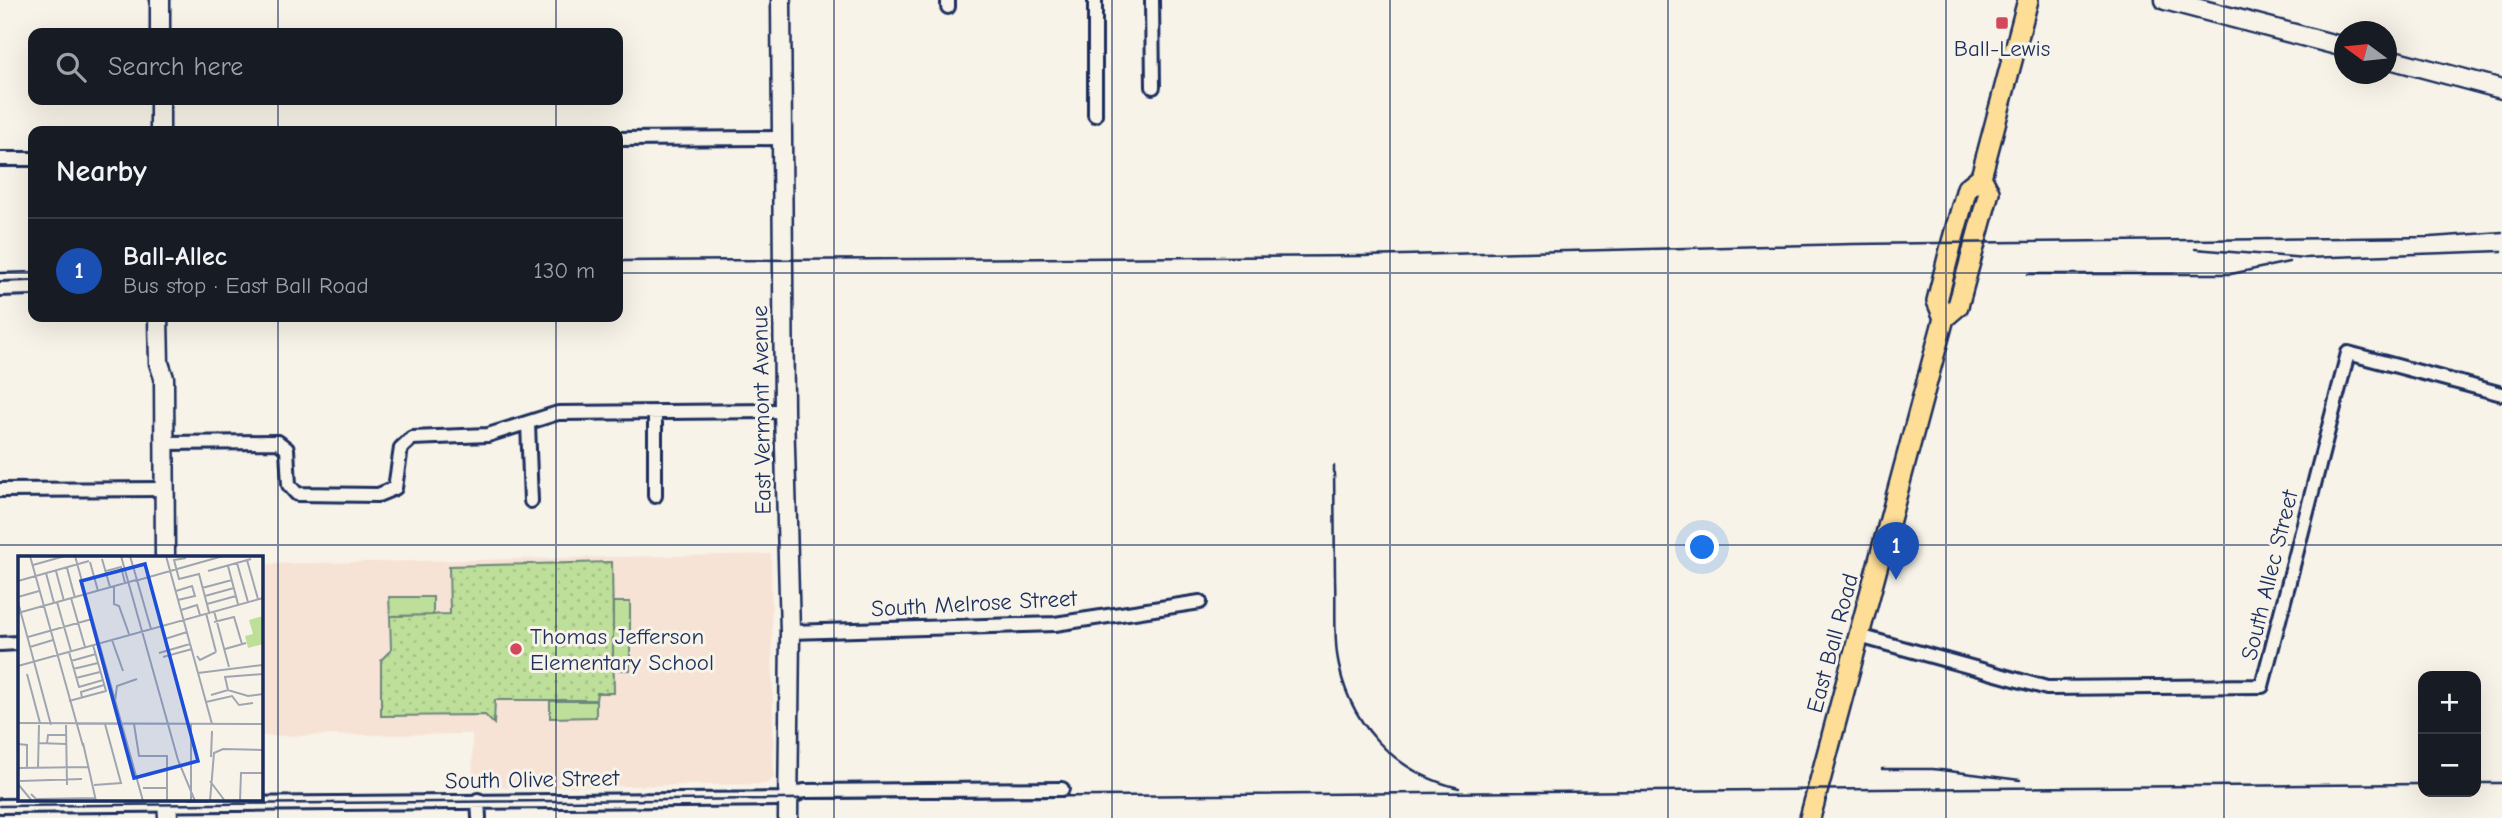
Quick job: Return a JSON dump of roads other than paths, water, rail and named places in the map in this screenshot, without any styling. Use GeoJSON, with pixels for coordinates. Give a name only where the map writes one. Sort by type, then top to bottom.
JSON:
{"type":"FeatureCollection","features":[{"type":"Feature","properties":{"kind":"main road","name":"East Ball Road"},"geometry":{"type":"LineString","coordinates":[[1810,818],[1944,318],[1937,301],[1960,212],[1967,188],[1981,177],[2028,0]]}},
{"type":"Feature","properties":{"kind":"street"},"geometry":{"type":"LineString","coordinates":[[160,0],[160,28]]}},
{"type":"Feature","properties":{"kind":"street","name":"East Vermont Avenue"},"geometry":{"type":"LineString","coordinates":[[781,0],[784,411],[790,632],[788,818]]}},
{"type":"Feature","properties":{"kind":"street"},"geometry":{"type":"LineString","coordinates":[[1095,0],[1095,115]]}},
{"type":"Feature","properties":{"kind":"street"},"geometry":{"type":"LineString","coordinates":[[1152,0],[1153,87]]}},
{"type":"Feature","properties":{"kind":"street"},"geometry":{"type":"LineString","coordinates":[[2165,0],[2334,44]]}},
{"type":"Feature","properties":{"kind":"street"},"geometry":{"type":"LineString","coordinates":[[2397,61],[2502,89]]}},
{"type":"Feature","properties":{"kind":"street"},"geometry":{"type":"LineString","coordinates":[[160,105],[160,126]]}},
{"type":"Feature","properties":{"kind":"street"},"geometry":{"type":"LineString","coordinates":[[623,139],[782,138]]}},
{"type":"Feature","properties":{"kind":"street"},"geometry":{"type":"LineString","coordinates":[[0,159],[28,159]]}},
{"type":"Feature","properties":{"kind":"street"},"geometry":{"type":"LineString","coordinates":[[0,289],[28,288]]}},
{"type":"Feature","properties":{"kind":"street"},"geometry":{"type":"LineString","coordinates":[[158,322],[159,363],[164,378],[165,556]]}},
{"type":"Feature","properties":{"kind":"street"},"geometry":{"type":"LineString","coordinates":[[164,378],[171,361],[170,322]]}},
{"type":"Feature","properties":{"kind":"street","name":"South Allec Street"},"geometry":{"type":"LineString","coordinates":[[1859,636],[2047,688],[2262,686],[2348,353],[2502,394]]}},
{"type":"Feature","properties":{"kind":"street"},"geometry":{"type":"LineString","coordinates":[[164,443],[278,442],[287,449],[289,485],[297,494],[379,495],[395,488],[401,448],[412,438],[479,437],[558,413],[784,411]]}},
{"type":"Feature","properties":{"kind":"street"},"geometry":{"type":"LineString","coordinates":[[655,413],[655,496]]}},
{"type":"Feature","properties":{"kind":"street"},"geometry":{"type":"LineString","coordinates":[[528,424],[531,501]]}},
{"type":"Feature","properties":{"kind":"street"},"geometry":{"type":"LineString","coordinates":[[0,490],[164,489]]}},
{"type":"Feature","properties":{"kind":"street","name":"South Melrose Street"},"geometry":{"type":"LineString","coordinates":[[790,632],[1055,624],[1200,602]]}},
{"type":"Feature","properties":{"kind":"street"},"geometry":{"type":"LineString","coordinates":[[0,644],[18,643]]}},
{"type":"Feature","properties":{"kind":"street","name":"South Olive Street"},"geometry":{"type":"LineString","coordinates":[[0,806],[168,807],[478,800],[787,799],[804,791],[1062,789]]}},
{"type":"Feature","properties":{"kind":"street"},"geometry":{"type":"LineString","coordinates":[[478,800],[479,818]]}},
{"type":"Feature","properties":{"kind":"railway"},"geometry":{"type":"LineString","coordinates":[[623,261],[1362,256],[1853,244],[2430,237],[2502,232]]}},
{"type":"Feature","properties":{"kind":"railway"},"geometry":{"type":"LineString","coordinates":[[2195,249],[2305,258],[2502,251]]}},
{"type":"Feature","properties":{"kind":"railway"},"geometry":{"type":"LineString","coordinates":[[2028,274],[2231,274],[2289,262]]}},
{"type":"Feature","properties":{"kind":"railway"},"geometry":{"type":"LineString","coordinates":[[0,273],[28,272]]}},
{"type":"Feature","properties":{"kind":"railway"},"geometry":{"type":"LineString","coordinates":[[1334,466],[1335,626],[1342,678],[1362,722],[1394,757],[1435,781],[1459,788]]}},
{"type":"Feature","properties":{"kind":"railway"},"geometry":{"type":"LineString","coordinates":[[1882,769],[1933,769],[2020,780]]}},
{"type":"Feature","properties":{"kind":"railway"},"geometry":{"type":"LineString","coordinates":[[2481,783],[2502,783]]}},
{"type":"Feature","properties":{"kind":"railway"},"geometry":{"type":"LineString","coordinates":[[0,806],[2418,784]]}},
{"type":"Feature","properties":{"kind":"place","name":"Ball-Lewis"},"geometry":{"type":"Point","coordinates":[2002,23]}},
{"type":"Feature","properties":{"kind":"place","name":"Ball-Allec"},"geometry":{"type":"Point","coordinates":[1896,580]}},
{"type":"Feature","properties":{"kind":"place","name":"Thomas Jefferson Elementary School"},"geometry":{"type":"Point","coordinates":[516,649]}}]}
